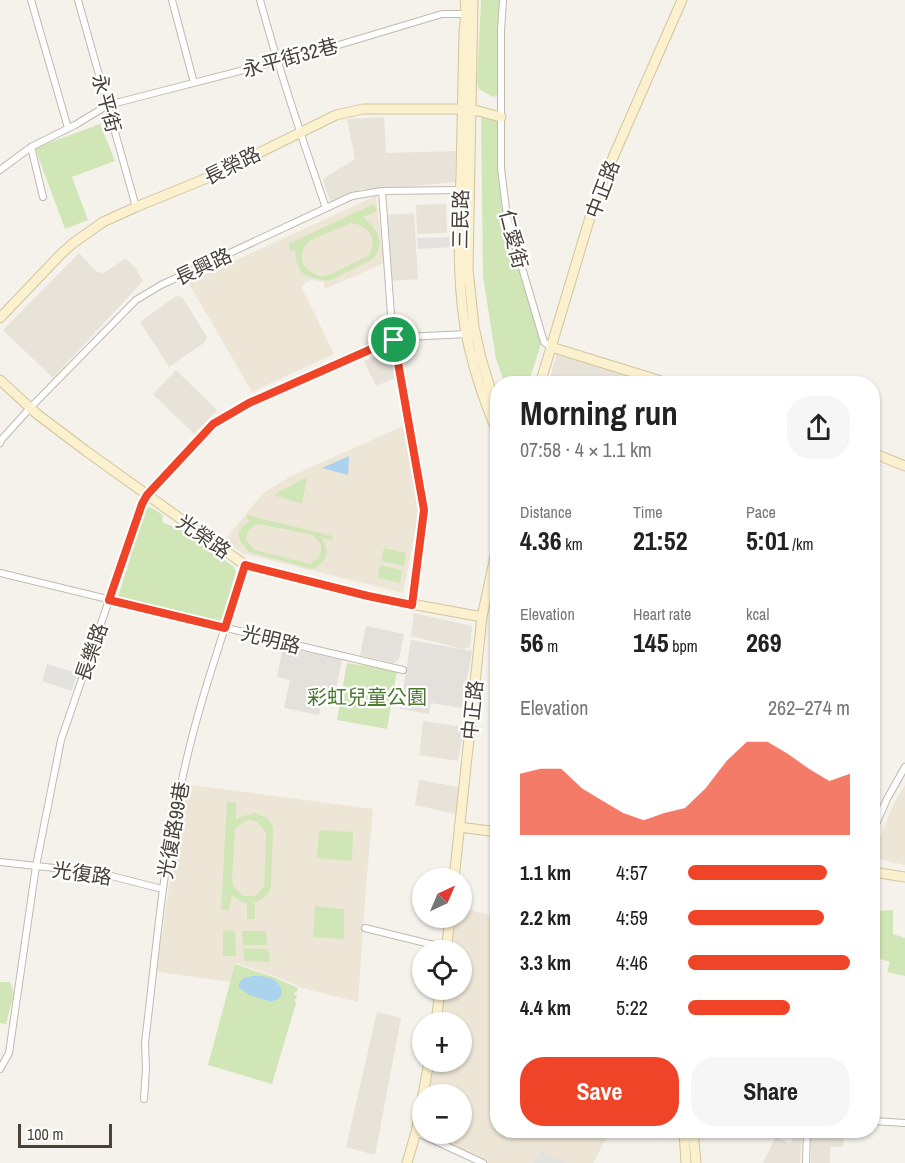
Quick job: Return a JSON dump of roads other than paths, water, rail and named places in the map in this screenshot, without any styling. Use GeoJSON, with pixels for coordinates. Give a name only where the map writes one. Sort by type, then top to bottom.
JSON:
{"type":"FeatureCollection","features":[{"type":"Feature","properties":{"kind":"street"},"geometry":{"type":"LineString","coordinates":[[31,0],[68,128]]}},
{"type":"Feature","properties":{"kind":"street","name":"永平街"},"geometry":{"type":"LineString","coordinates":[[78,0],[136,207]]}},
{"type":"Feature","properties":{"kind":"street"},"geometry":{"type":"LineString","coordinates":[[171,0],[194,83]]}},
{"type":"Feature","properties":{"kind":"street"},"geometry":{"type":"LineString","coordinates":[[260,0],[299,132],[326,208]]}},
{"type":"Feature","properties":{"kind":"street","name":"三民路"},"geometry":{"type":"LineString","coordinates":[[465,0],[469,14]]}},
{"type":"Feature","properties":{"kind":"street","name":"三民路"},"geometry":{"type":"LineString","coordinates":[[473,0],[469,14],[467,109],[468,269],[474,327],[490,388]]}},
{"type":"Feature","properties":{"kind":"street","name":"仁愛街"},"geometry":{"type":"LineString","coordinates":[[503,0],[501,168],[507,217],[544,342],[551,347]]}},
{"type":"Feature","properties":{"kind":"street","name":"中正路"},"geometry":{"type":"LineString","coordinates":[[542,376],[597,194],[682,0]]}},
{"type":"Feature","properties":{"kind":"street","name":"永平街32巷"},"geometry":{"type":"LineString","coordinates":[[0,170],[31,147],[108,105],[322,50],[442,14],[469,14]]}},
{"type":"Feature","properties":{"kind":"street","name":"三民路"},"geometry":{"type":"LineString","coordinates":[[467,109],[460,190],[460,275],[469,347],[490,416]]}},
{"type":"Feature","properties":{"kind":"street","name":"長榮路"},"geometry":{"type":"LineString","coordinates":[[0,318],[72,244],[103,222],[212,176],[336,115],[363,110],[467,109],[501,117]]}},
{"type":"Feature","properties":{"kind":"street"},"geometry":{"type":"LineString","coordinates":[[31,147],[43,197]]}},
{"type":"Feature","properties":{"kind":"street"},"geometry":{"type":"LineString","coordinates":[[382,190],[392,328],[424,510],[412,605]]}},
{"type":"Feature","properties":{"kind":"street","name":"長興路"},"geometry":{"type":"LineString","coordinates":[[0,443],[30,408],[136,300],[161,285],[352,196],[382,190],[460,190]]}},
{"type":"Feature","properties":{"kind":"street","name":"長樂路"},"geometry":{"type":"LineString","coordinates":[[0,1069],[9,1053],[36,866],[61,740],[147,495],[213,424],[249,403],[394,340],[406,337],[467,334]]}},
{"type":"Feature","properties":{"kind":"street"},"geometry":{"type":"LineString","coordinates":[[551,347],[645,376]]}},
{"type":"Feature","properties":{"kind":"street","name":"光榮路"},"geometry":{"type":"LineString","coordinates":[[0,380],[30,408],[86,451],[245,565],[368,596],[482,617]]}},
{"type":"Feature","properties":{"kind":"street"},"geometry":{"type":"LineString","coordinates":[[880,456],[905,466]]}},
{"type":"Feature","properties":{"kind":"street","name":"光復路99巷"},"geometry":{"type":"LineString","coordinates":[[144,1099],[145,1042],[162,889],[183,772],[201,704],[245,565]]}},
{"type":"Feature","properties":{"kind":"street","name":"光明路"},"geometry":{"type":"LineString","coordinates":[[0,573],[403,670]]}},
{"type":"Feature","properties":{"kind":"street","name":"中正路"},"geometry":{"type":"LineString","coordinates":[[455,868],[482,617],[490,580]]}},
{"type":"Feature","properties":{"kind":"street"},"geometry":{"type":"LineString","coordinates":[[880,815],[905,767]]}},
{"type":"Feature","properties":{"kind":"street"},"geometry":{"type":"LineString","coordinates":[[459,827],[490,831]]}},
{"type":"Feature","properties":{"kind":"street","name":"光復路"},"geometry":{"type":"LineString","coordinates":[[0,862],[100,873],[162,889]]}},
{"type":"Feature","properties":{"kind":"street"},"geometry":{"type":"LineString","coordinates":[[880,873],[905,877]]}},
{"type":"Feature","properties":{"kind":"street"},"geometry":{"type":"LineString","coordinates":[[366,928],[412,941]]}},
{"type":"Feature","properties":{"kind":"street"},"geometry":{"type":"LineString","coordinates":[[880,1121],[905,1123]]}},
{"type":"Feature","properties":{"kind":"street"},"geometry":{"type":"LineString","coordinates":[[684,1138],[686,1163]]}},
{"type":"Feature","properties":{"kind":"street"},"geometry":{"type":"LineString","coordinates":[[694,1138],[696,1163]]}},
{"type":"Feature","properties":{"kind":"street"},"geometry":{"type":"LineString","coordinates":[[806,1163],[807,1138]]}},
{"type":"Feature","properties":{"kind":"street"},"geometry":{"type":"LineString","coordinates":[[407,1163],[413,1144]]}},
{"type":"Feature","properties":{"kind":"street"},"geometry":{"type":"LineString","coordinates":[[442,1144],[483,1163]]}},
{"type":"Feature","properties":{"kind":"water"},"geometry":{"type":"Polygon","coordinates":[[[349,456],[348,475],[322,468],[349,456]]]}},
{"type":"Feature","properties":{"kind":"water"},"geometry":{"type":"Polygon","coordinates":[[[267,977],[276,981],[282,992],[279,999],[270,1001],[261,999],[239,988],[239,983],[244,978],[267,977]]]}},
{"type":"Feature","properties":{"kind":"park label","name":"彩虹兒童公園"},"geometry":{"type":"Point","coordinates":[367,696]}}]}
